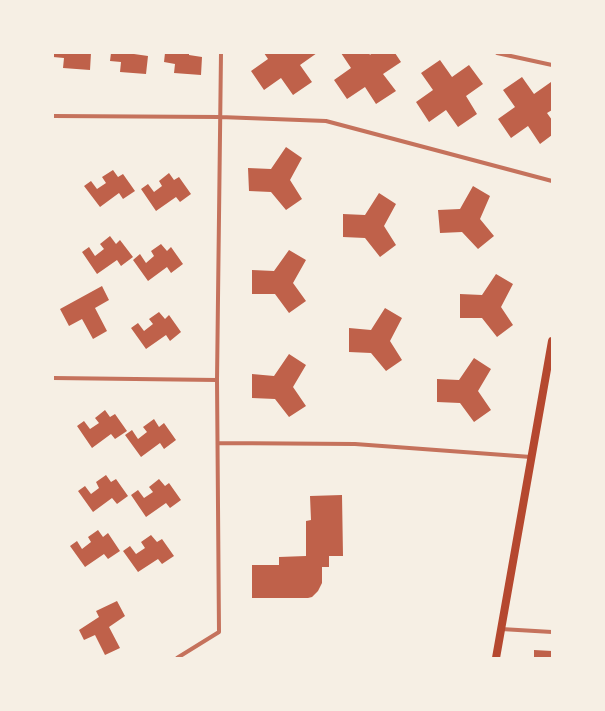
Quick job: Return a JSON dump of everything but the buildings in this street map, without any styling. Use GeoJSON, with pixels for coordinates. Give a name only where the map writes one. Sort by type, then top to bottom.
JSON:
{"type":"FeatureCollection","features":[{"type":"Feature","properties":{"kind":"main road"},"geometry":{"type":"LineString","coordinates":[[496,658],[552,341]]}},
{"type":"Feature","properties":{"kind":"street"},"geometry":{"type":"LineString","coordinates":[[177,658],[220,632],[217,380],[221,53]]}},
{"type":"Feature","properties":{"kind":"street"},"geometry":{"type":"LineString","coordinates":[[497,53],[552,65]]}},
{"type":"Feature","properties":{"kind":"street"},"geometry":{"type":"LineString","coordinates":[[53,116],[220,117],[326,121],[552,181]]}},
{"type":"Feature","properties":{"kind":"street"},"geometry":{"type":"LineString","coordinates":[[53,378],[217,380]]}},
{"type":"Feature","properties":{"kind":"street"},"geometry":{"type":"LineString","coordinates":[[218,443],[355,444],[531,456]]}},
{"type":"Feature","properties":{"kind":"street"},"geometry":{"type":"LineString","coordinates":[[501,629],[552,632]]}}]}
